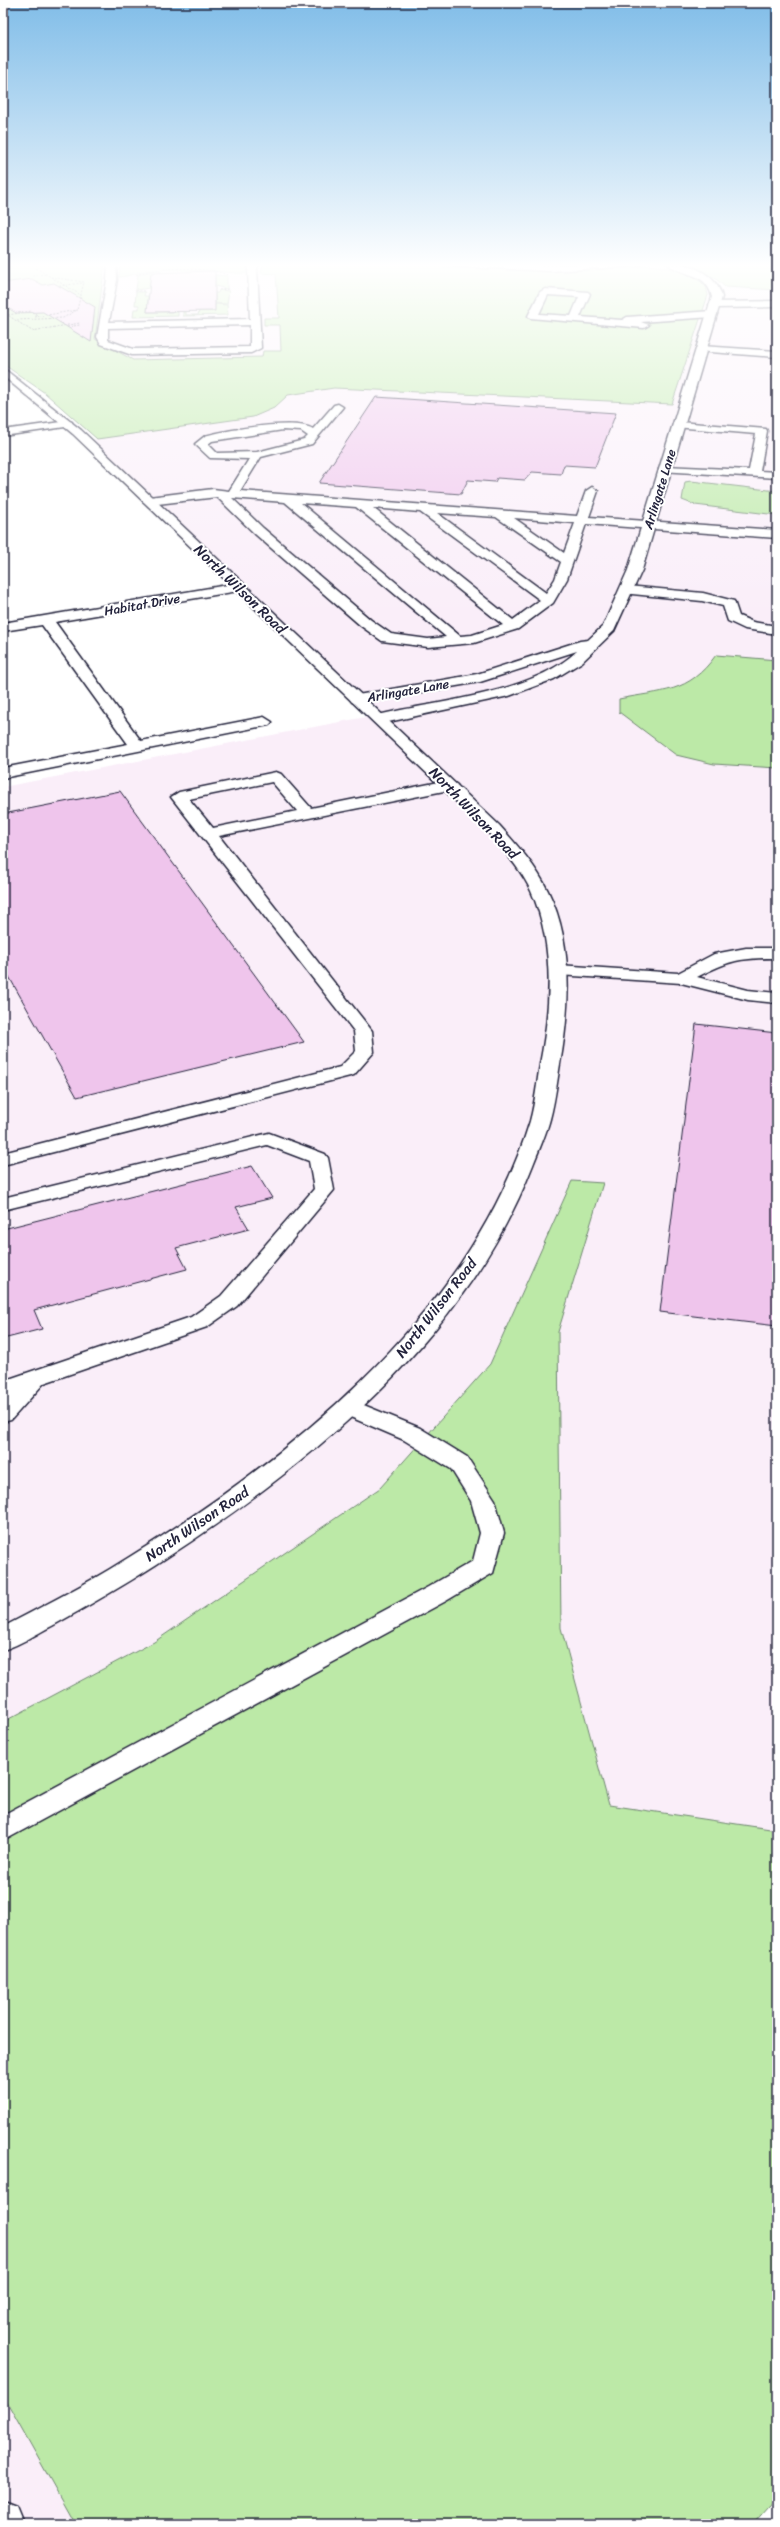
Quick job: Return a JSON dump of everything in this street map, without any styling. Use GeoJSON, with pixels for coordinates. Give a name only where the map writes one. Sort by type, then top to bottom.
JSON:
{"type":"FeatureCollection","features":[{"type":"Feature","properties":{"kind":"street","name":"North Wilson Road"},"geometry":{"type":"LineString","coordinates":[[3,1640],[122,1575],[250,1489],[349,1407],[378,1380],[428,1323],[472,1266],[502,1215],[525,1167],[542,1116],[554,1064],[558,970],[546,910],[532,876],[506,842],[449,785],[238,587],[68,424],[15,381]]}},
{"type":"Feature","properties":{"kind":"street","name":"Arlingate Lane"},"geometry":{"type":"LineString","coordinates":[[379,719],[504,693],[549,676],[577,659],[609,628],[627,590],[692,381]]}},
{"type":"Feature","properties":{"kind":"street"},"geometry":{"type":"LineString","coordinates":[[3,433],[68,424]]}},
{"type":"Feature","properties":{"kind":"street","name":"Habitat Drive"},"geometry":{"type":"LineString","coordinates":[[3,627],[238,587]]}},
{"type":"Feature","properties":{"kind":"street"},"geometry":{"type":"LineString","coordinates":[[46,620],[136,746]]}},
{"type":"Feature","properties":{"kind":"street","name":"Arlingate Lane"},"geometry":{"type":"LineString","coordinates":[[357,699],[480,678],[525,665],[597,639]]}},
{"type":"Feature","properties":{"kind":"street"},"geometry":{"type":"LineString","coordinates":[[3,773],[264,722]]}},
{"type":"Feature","properties":{"kind":"lane"},"geometry":{"type":"LineString","coordinates":[[314,435],[304,428],[283,427],[209,438],[202,444],[214,456],[257,455],[308,442],[314,435],[338,407]]}},
{"type":"Feature","properties":{"kind":"lane"},"geometry":{"type":"LineString","coordinates":[[679,425],[762,431],[777,430]]}},
{"type":"Feature","properties":{"kind":"lane"},"geometry":{"type":"LineString","coordinates":[[754,473],[762,431]]}},
{"type":"Feature","properties":{"kind":"lane"},"geometry":{"type":"LineString","coordinates":[[227,494],[257,455]]}},
{"type":"Feature","properties":{"kind":"lane"},"geometry":{"type":"LineString","coordinates":[[665,469],[777,475]]}},
{"type":"Feature","properties":{"kind":"lane"},"geometry":{"type":"LineString","coordinates":[[227,494],[259,531],[366,624],[387,638],[428,644],[474,639],[513,626],[548,600],[568,562],[592,491]]}},
{"type":"Feature","properties":{"kind":"lane"},"geometry":{"type":"LineString","coordinates":[[149,501],[203,493],[227,494],[777,534]]}},
{"type":"Feature","properties":{"kind":"lane"},"geometry":{"type":"LineString","coordinates":[[288,499],[458,641]]}},
{"type":"Feature","properties":{"kind":"lane"},"geometry":{"type":"LineString","coordinates":[[360,504],[513,626]]}},
{"type":"Feature","properties":{"kind":"lane"},"geometry":{"type":"LineString","coordinates":[[423,508],[548,600]]}},
{"type":"Feature","properties":{"kind":"lane"},"geometry":{"type":"LineString","coordinates":[[499,514],[568,562]]}},
{"type":"Feature","properties":{"kind":"lane"},"geometry":{"type":"LineString","coordinates":[[627,590],[703,597],[729,604],[733,618],[750,626],[777,630]]}},
{"type":"Feature","properties":{"kind":"lane"},"geometry":{"type":"LineString","coordinates":[[3,1159],[347,1071],[366,1052],[363,1031],[209,832],[179,797],[276,777],[307,813]]}},
{"type":"Feature","properties":{"kind":"lane"},"geometry":{"type":"LineString","coordinates":[[209,832],[449,785]]}},
{"type":"Feature","properties":{"kind":"lane"},"geometry":{"type":"LineString","coordinates":[[681,978],[720,958],[746,953],[777,953]]}},
{"type":"Feature","properties":{"kind":"lane"},"geometry":{"type":"LineString","coordinates":[[558,970],[681,978],[748,995],[777,998]]}},
{"type":"Feature","properties":{"kind":"lane"},"geometry":{"type":"LineString","coordinates":[[3,1204],[269,1138],[318,1158],[324,1190],[229,1301],[199,1322],[36,1379],[3,1389]]}},
{"type":"Feature","properties":{"kind":"lane"},"geometry":{"type":"LineString","coordinates":[[3,1414],[36,1379]]}},
{"type":"Feature","properties":{"kind":"lane"},"geometry":{"type":"LineString","coordinates":[[3,1829],[437,1594],[484,1566],[492,1533],[483,1500],[459,1463],[412,1434],[349,1407]]}},
{"type":"Feature","properties":{"kind":"lane"},"geometry":{"type":"LineString","coordinates":[[3,2520],[5,2524]]}},
{"type":"Feature","properties":{"kind":"shaded area"},"geometry":{"type":"Polygon","coordinates":[[[120,381],[140,381],[128,383],[120,381]]]}},
{"type":"Feature","properties":{"kind":"shaded area"},"geometry":{"type":"Polygon","coordinates":[[[679,381],[777,381],[777,491],[691,481],[682,500],[695,505],[777,515],[777,660],[716,655],[704,671],[684,686],[619,699],[714,764],[777,768],[777,1830],[609,1805],[561,1628],[558,1332],[603,1183],[572,1181],[490,1364],[380,1488],[154,1642],[3,1722],[3,787],[376,715],[82,441],[253,417],[274,408],[288,395],[334,388],[672,403],[679,381]]]}},
{"type":"Feature","properties":{"kind":"shaded area"},"geometry":{"type":"Polygon","coordinates":[[[3,2395],[75,2524],[3,2524],[3,2395]]]}},
{"type":"Feature","properties":{"kind":"green space"},"geometry":{"type":"Polygon","coordinates":[[[28,381],[680,381],[672,404],[334,388],[288,395],[274,408],[253,417],[97,439],[45,393],[28,381]]]}},
{"type":"Feature","properties":{"kind":"green space"},"geometry":{"type":"Polygon","coordinates":[[[691,481],[777,491],[777,515],[695,505],[682,500],[685,482],[691,481]]]}},
{"type":"Feature","properties":{"kind":"green space"},"geometry":{"type":"Polygon","coordinates":[[[716,655],[777,660],[777,768],[714,764],[676,755],[619,712],[619,699],[662,691],[685,684],[706,668],[716,655]]]}},
{"type":"Feature","properties":{"kind":"green space"},"geometry":{"type":"Polygon","coordinates":[[[572,1181],[603,1183],[558,1332],[561,1628],[609,1805],[777,1830],[777,2497],[753,2524],[75,2524],[3,2395],[3,1722],[154,1642],[380,1488],[490,1364],[572,1181]]]}},
{"type":"Feature","properties":{"kind":"building"},"geometry":{"type":"Polygon","coordinates":[[[376,397],[616,413],[595,467],[564,465],[561,474],[532,472],[525,480],[497,478],[495,482],[468,480],[461,494],[319,483],[376,397]]]}},
{"type":"Feature","properties":{"kind":"building"},"geometry":{"type":"Polygon","coordinates":[[[120,791],[304,1042],[77,1097],[3,966],[3,814],[120,791]]]}},
{"type":"Feature","properties":{"kind":"building"},"geometry":{"type":"Polygon","coordinates":[[[696,1024],[777,1033],[777,1326],[660,1312],[696,1024]]]}},
{"type":"Feature","properties":{"kind":"building"},"geometry":{"type":"Polygon","coordinates":[[[252,1166],[272,1198],[236,1207],[249,1229],[176,1248],[187,1269],[34,1310],[42,1329],[3,1339],[3,1229],[252,1166]]]}}]}
